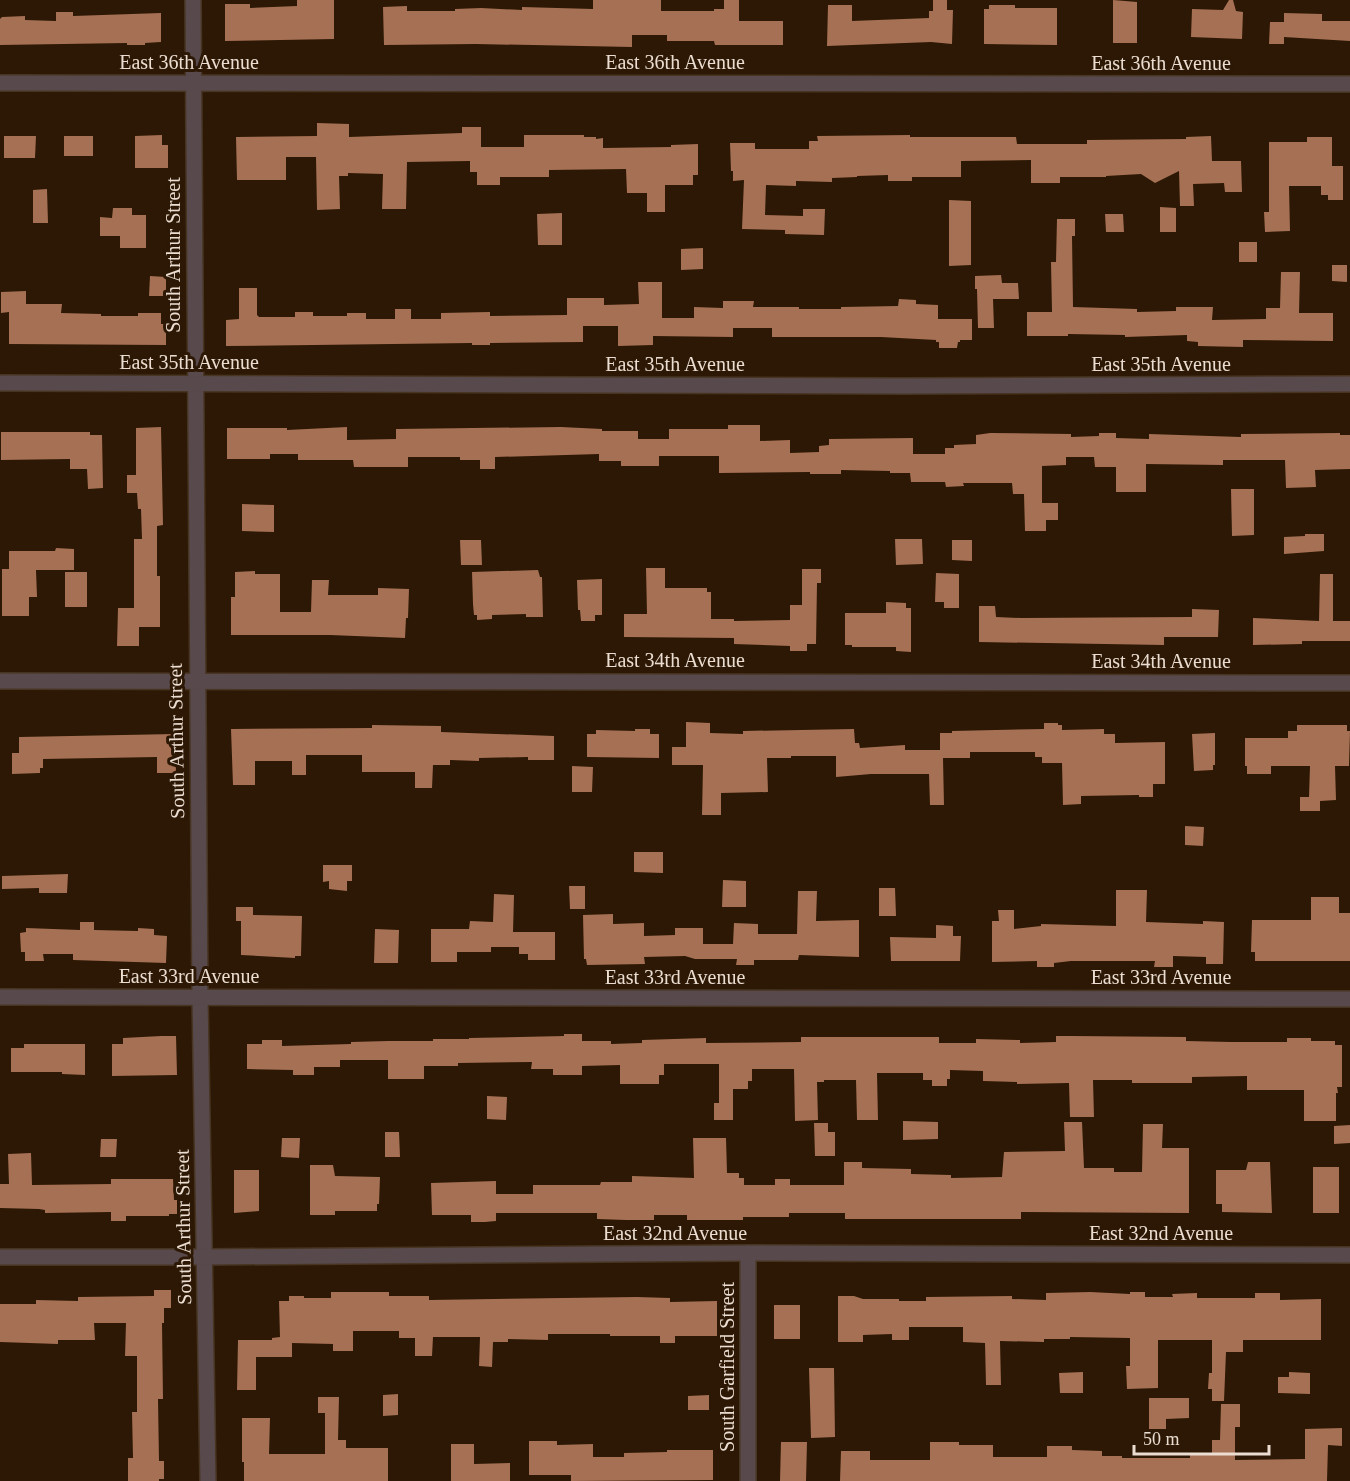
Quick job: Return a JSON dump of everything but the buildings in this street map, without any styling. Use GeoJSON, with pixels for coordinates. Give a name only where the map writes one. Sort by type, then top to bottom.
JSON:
{"type":"FeatureCollection","features":[{"type":"Feature","properties":{"kind":"street","name":"South Arthur Street"},"geometry":{"type":"LineString","coordinates":[[193,0],[200,997],[208,1481]]}},
{"type":"Feature","properties":{"kind":"street","name":"East 36th Avenue"},"geometry":{"type":"LineString","coordinates":[[0,83],[1350,84]]}},
{"type":"Feature","properties":{"kind":"street","name":"East 35th Avenue"},"geometry":{"type":"LineString","coordinates":[[0,383],[904,386],[1350,384]]}},
{"type":"Feature","properties":{"kind":"street","name":"East 34th Avenue"},"geometry":{"type":"LineString","coordinates":[[0,681],[1350,683]]}},
{"type":"Feature","properties":{"kind":"street","name":"East 33rd Avenue"},"geometry":{"type":"LineString","coordinates":[[0,997],[1350,999]]}},
{"type":"Feature","properties":{"kind":"street","name":"East 32nd Avenue"},"geometry":{"type":"LineString","coordinates":[[0,1257],[748,1253],[1350,1255]]}},
{"type":"Feature","properties":{"kind":"street","name":"South Garfield Street"},"geometry":{"type":"LineString","coordinates":[[748,1253],[748,1481]]}}]}
